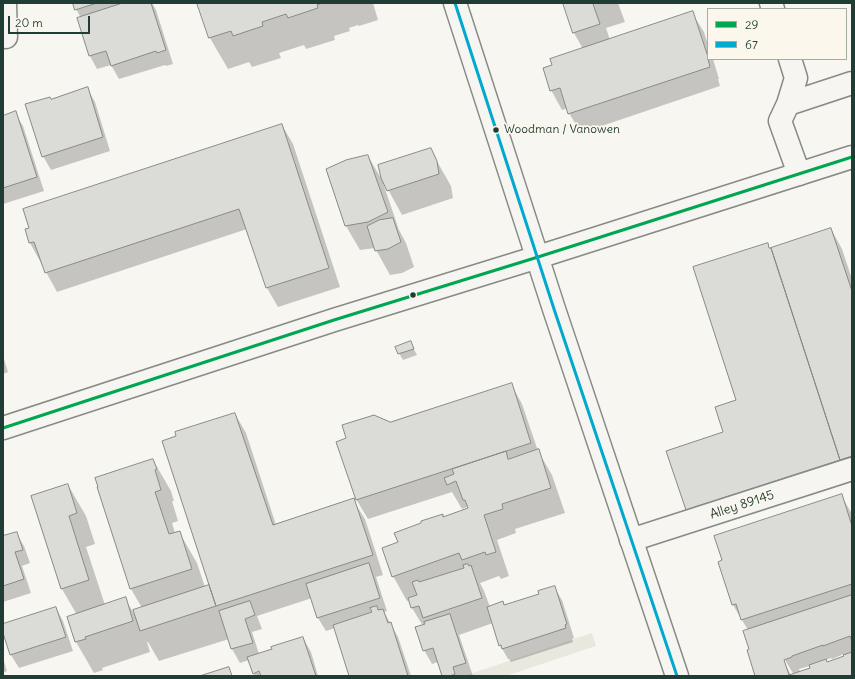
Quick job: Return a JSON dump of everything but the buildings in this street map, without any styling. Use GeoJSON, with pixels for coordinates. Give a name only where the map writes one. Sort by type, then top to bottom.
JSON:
{"type":"FeatureCollection","features":[{"type":"Feature","properties":{"kind":"main road"},"geometry":{"type":"LineString","coordinates":[[5,3],[6,38]]}},
{"type":"Feature","properties":{"kind":"main road"},"geometry":{"type":"LineString","coordinates":[[455,3],[674,675]]}},
{"type":"Feature","properties":{"kind":"main road"},"geometry":{"type":"LineString","coordinates":[[790,60],[796,78],[788,104],[780,121],[799,174]]}},
{"type":"Feature","properties":{"kind":"main road"},"geometry":{"type":"LineString","coordinates":[[788,104],[852,83]]}},
{"type":"Feature","properties":{"kind":"main road"},"geometry":{"type":"LineString","coordinates":[[3,428],[334,320],[852,157]]}},
{"type":"Feature","properties":{"kind":"main road","name":"Alley 89145"},"geometry":{"type":"LineString","coordinates":[[631,540],[852,469]]}},
{"type":"Feature","properties":{"kind":"shaded area"},"geometry":{"type":"Polygon","coordinates":[[[592,633],[596,646],[506,676],[464,676],[592,633]]]}},
{"type":"Feature","properties":{"kind":"transit line","name":"67"},"geometry":{"type":"LineString","coordinates":[[455,3],[554,309],[677,676]]}},
{"type":"Feature","properties":{"kind":"transit line","name":"29"},"geometry":{"type":"LineString","coordinates":[[3,428],[334,320],[852,157]]}},
{"type":"Feature","properties":{"kind":"place","name":"Woodman / Vanowen"},"geometry":{"type":"Point","coordinates":[496,130]}}]}
